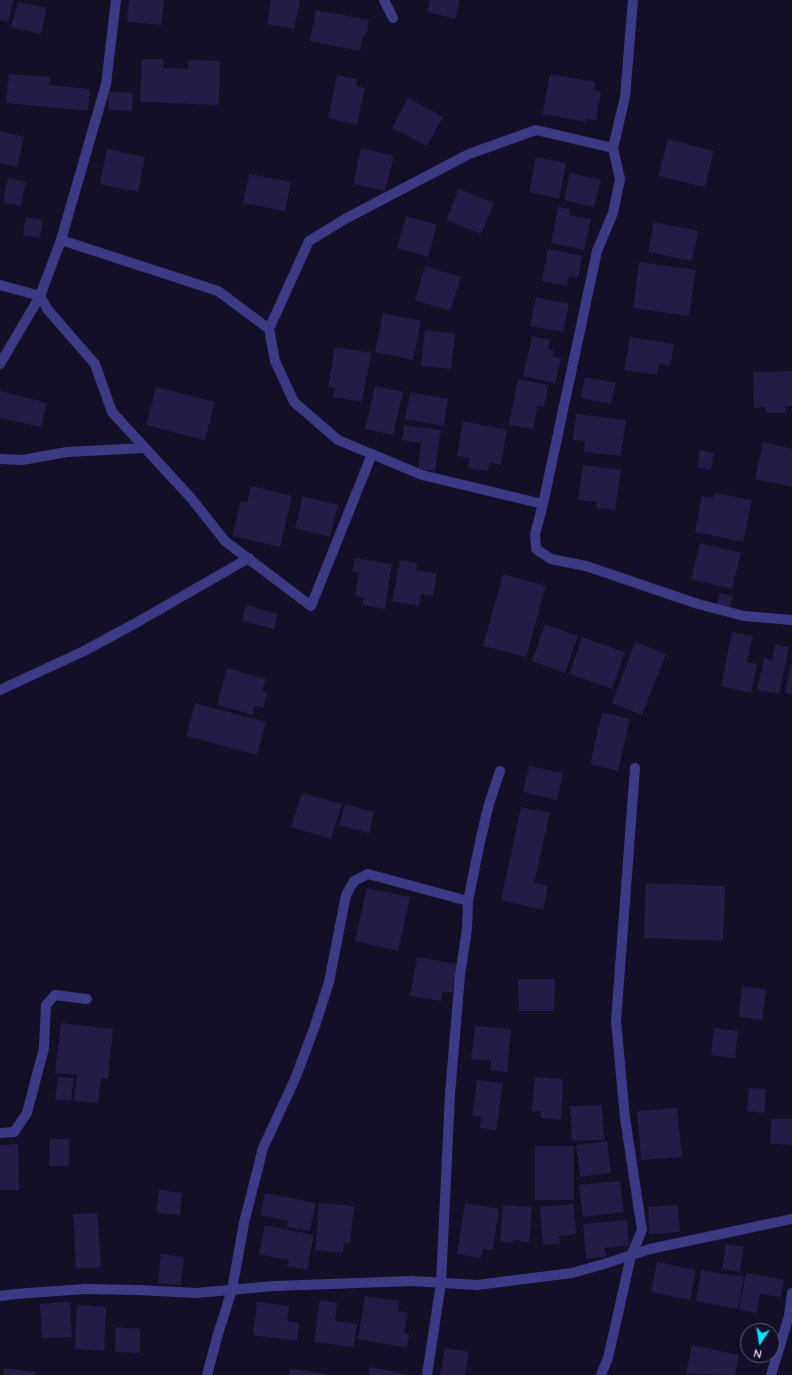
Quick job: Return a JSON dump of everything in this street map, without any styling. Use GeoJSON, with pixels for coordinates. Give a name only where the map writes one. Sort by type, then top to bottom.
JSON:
{"type":"FeatureCollection","features":[{"type":"Feature","properties":{"kind":"street"},"geometry":{"type":"LineString","coordinates":[[0,364],[40,296],[60,240],[106,84],[116,0]]}},
{"type":"Feature","properties":{"kind":"street"},"geometry":{"type":"LineString","coordinates":[[384,0],[393,18]]}},
{"type":"Feature","properties":{"kind":"street"},"geometry":{"type":"LineString","coordinates":[[633,0],[625,97],[612,148],[620,179],[613,213],[597,251],[543,504],[535,534],[536,549],[551,559],[586,566],[706,606],[744,616],[792,620]]}},
{"type":"Feature","properties":{"kind":"street"},"geometry":{"type":"LineString","coordinates":[[543,504],[422,475],[338,440],[294,402],[275,361],[269,329],[309,241],[345,219],[469,154],[536,130],[612,148]]}},
{"type":"Feature","properties":{"kind":"street"},"geometry":{"type":"LineString","coordinates":[[60,240],[218,291],[269,329]]}},
{"type":"Feature","properties":{"kind":"street"},"geometry":{"type":"LineString","coordinates":[[0,285],[40,296],[48,310],[95,364],[112,412],[191,498],[225,541],[311,606],[372,454]]}},
{"type":"Feature","properties":{"kind":"street"},"geometry":{"type":"LineString","coordinates":[[0,459],[22,460],[67,452],[144,448]]}},
{"type":"Feature","properties":{"kind":"street"},"geometry":{"type":"LineString","coordinates":[[0,690],[97,644],[249,558]]}},
{"type":"Feature","properties":{"kind":"street"},"geometry":{"type":"LineString","coordinates":[[601,1375],[608,1358],[632,1256],[642,1230],[625,1118],[616,1021],[635,768]]}},
{"type":"Feature","properties":{"kind":"street"},"geometry":{"type":"LineString","coordinates":[[427,1375],[442,1283],[450,1094],[460,975],[467,929],[468,901],[489,804],[500,771]]}},
{"type":"Feature","properties":{"kind":"street"},"geometry":{"type":"LineString","coordinates":[[207,1375],[232,1290],[244,1223],[263,1148],[295,1079],[315,1026],[329,982],[346,895],[354,881],[368,874],[468,901]]}},
{"type":"Feature","properties":{"kind":"street"},"geometry":{"type":"LineString","coordinates":[[0,1133],[14,1132],[27,1113],[44,1048],[46,1005],[55,995],[87,999]]}},
{"type":"Feature","properties":{"kind":"street"},"geometry":{"type":"LineString","coordinates":[[0,1296],[84,1289],[139,1290],[196,1294],[274,1286],[412,1281],[477,1285],[555,1276],[598,1266],[650,1249],[792,1218]]}},
{"type":"Feature","properties":{"kind":"street"},"geometry":{"type":"LineString","coordinates":[[771,1375],[789,1316],[792,1293]]}},
{"type":"Feature","properties":{"kind":"building"},"geometry":{"type":"Polygon","coordinates":[[[0,0],[14,0],[8,22],[0,20],[0,0]]]}},
{"type":"Feature","properties":{"kind":"building"},"geometry":{"type":"Polygon","coordinates":[[[129,0],[164,0],[161,25],[127,22],[129,0]]]}},
{"type":"Feature","properties":{"kind":"building"},"geometry":{"type":"Polygon","coordinates":[[[271,0],[300,0],[294,29],[267,24],[271,0]]]}},
{"type":"Feature","properties":{"kind":"building"},"geometry":{"type":"Polygon","coordinates":[[[430,0],[460,0],[455,19],[427,12],[430,0]]]}},
{"type":"Feature","properties":{"kind":"building"},"geometry":{"type":"Polygon","coordinates":[[[18,2],[47,8],[41,34],[11,27],[18,2]]]}},
{"type":"Feature","properties":{"kind":"building"},"geometry":{"type":"Polygon","coordinates":[[[316,10],[369,20],[366,36],[363,35],[360,51],[310,41],[316,10]]]}},
{"type":"Feature","properties":{"kind":"building"},"geometry":{"type":"Polygon","coordinates":[[[142,59],[163,59],[163,68],[188,69],[188,60],[220,61],[219,105],[140,102],[142,59]]]}},
{"type":"Feature","properties":{"kind":"building"},"geometry":{"type":"Polygon","coordinates":[[[9,74],[50,77],[49,85],[90,89],[88,111],[6,103],[9,74]]]}},
{"type":"Feature","properties":{"kind":"building"},"geometry":{"type":"Polygon","coordinates":[[[550,74],[595,82],[594,90],[601,91],[596,120],[587,119],[586,122],[542,114],[550,74]]]}},
{"type":"Feature","properties":{"kind":"building"},"geometry":{"type":"Polygon","coordinates":[[[337,75],[357,79],[356,86],[365,88],[357,125],[328,118],[337,75]]]}},
{"type":"Feature","properties":{"kind":"building"},"geometry":{"type":"Polygon","coordinates":[[[109,92],[133,93],[132,111],[108,110],[109,92]]]}},
{"type":"Feature","properties":{"kind":"building"},"geometry":{"type":"Polygon","coordinates":[[[408,98],[443,117],[427,146],[392,128],[408,98]]]}},
{"type":"Feature","properties":{"kind":"building"},"geometry":{"type":"Polygon","coordinates":[[[0,131],[24,137],[17,167],[0,163],[0,131]]]}},
{"type":"Feature","properties":{"kind":"building"},"geometry":{"type":"Polygon","coordinates":[[[668,139],[714,151],[705,187],[658,176],[668,139]]]}},
{"type":"Feature","properties":{"kind":"building"},"geometry":{"type":"Polygon","coordinates":[[[361,148],[394,156],[385,191],[353,184],[361,148]]]}},
{"type":"Feature","properties":{"kind":"building"},"geometry":{"type":"Polygon","coordinates":[[[107,149],[145,157],[138,192],[100,184],[107,149]]]}},
{"type":"Feature","properties":{"kind":"building"},"geometry":{"type":"Polygon","coordinates":[[[536,157],[566,163],[559,199],[529,192],[536,157]]]}},
{"type":"Feature","properties":{"kind":"building"},"geometry":{"type":"Polygon","coordinates":[[[570,173],[601,180],[594,207],[564,200],[570,173]]]}},
{"type":"Feature","properties":{"kind":"building"},"geometry":{"type":"Polygon","coordinates":[[[249,174],[291,182],[285,211],[243,203],[249,174]]]}},
{"type":"Feature","properties":{"kind":"building"},"geometry":{"type":"Polygon","coordinates":[[[8,178],[26,182],[21,206],[3,203],[8,178]]]}},
{"type":"Feature","properties":{"kind":"building"},"geometry":{"type":"Polygon","coordinates":[[[459,189],[494,203],[481,234],[446,220],[459,189]]]}},
{"type":"Feature","properties":{"kind":"building"},"geometry":{"type":"Polygon","coordinates":[[[558,207],[570,209],[569,215],[591,219],[584,250],[551,243],[558,207]]]}},
{"type":"Feature","properties":{"kind":"building"},"geometry":{"type":"Polygon","coordinates":[[[406,216],[437,225],[428,257],[397,248],[406,216]]]}},
{"type":"Feature","properties":{"kind":"building"},"geometry":{"type":"Polygon","coordinates":[[[26,217],[43,220],[40,238],[23,235],[26,217]]]}},
{"type":"Feature","properties":{"kind":"building"},"geometry":{"type":"Polygon","coordinates":[[[654,222],[698,231],[692,261],[648,252],[654,222]]]}},
{"type":"Feature","properties":{"kind":"building"},"geometry":{"type":"Polygon","coordinates":[[[548,249],[582,256],[578,278],[569,276],[567,286],[542,281],[548,249]]]}},
{"type":"Feature","properties":{"kind":"building"},"geometry":{"type":"Polygon","coordinates":[[[639,262],[696,270],[689,316],[633,308],[639,262]]]}},
{"type":"Feature","properties":{"kind":"building"},"geometry":{"type":"Polygon","coordinates":[[[425,266],[461,277],[450,311],[415,300],[425,266]]]}},
{"type":"Feature","properties":{"kind":"building"},"geometry":{"type":"Polygon","coordinates":[[[536,297],[569,304],[563,332],[530,326],[536,297]]]}},
{"type":"Feature","properties":{"kind":"building"},"geometry":{"type":"Polygon","coordinates":[[[383,313],[421,321],[413,360],[375,352],[383,313]]]}},
{"type":"Feature","properties":{"kind":"building"},"geometry":{"type":"Polygon","coordinates":[[[425,330],[455,334],[451,369],[421,366],[425,330]]]}},
{"type":"Feature","properties":{"kind":"building"},"geometry":{"type":"Polygon","coordinates":[[[532,336],[550,340],[548,349],[554,350],[553,357],[561,358],[555,383],[523,376],[532,336]]]}},
{"type":"Feature","properties":{"kind":"building"},"geometry":{"type":"Polygon","coordinates":[[[630,337],[674,344],[670,366],[659,364],[657,375],[624,370],[630,337]]]}},
{"type":"Feature","properties":{"kind":"building"},"geometry":{"type":"Polygon","coordinates":[[[335,347],[371,353],[362,402],[333,397],[335,388],[328,387],[335,347]]]}},
{"type":"Feature","properties":{"kind":"building"},"geometry":{"type":"Polygon","coordinates":[[[792,371],[792,406],[785,406],[786,413],[766,413],[766,407],[754,408],[753,372],[792,371]]]}},
{"type":"Feature","properties":{"kind":"building"},"geometry":{"type":"Polygon","coordinates":[[[585,377],[616,383],[611,404],[581,398],[585,377]]]}},
{"type":"Feature","properties":{"kind":"building"},"geometry":{"type":"Polygon","coordinates":[[[518,379],[548,385],[544,407],[538,406],[533,429],[509,425],[518,379]]]}},
{"type":"Feature","properties":{"kind":"building"},"geometry":{"type":"Polygon","coordinates":[[[375,386],[403,392],[393,435],[365,429],[375,386]]]}},
{"type":"Feature","properties":{"kind":"building"},"geometry":{"type":"Polygon","coordinates":[[[156,387],[215,402],[205,440],[146,425],[156,387]]]}},
{"type":"Feature","properties":{"kind":"building"},"geometry":{"type":"Polygon","coordinates":[[[0,391],[47,403],[41,427],[0,418],[0,391]]]}},
{"type":"Feature","properties":{"kind":"building"},"geometry":{"type":"Polygon","coordinates":[[[410,392],[448,399],[444,426],[405,419],[410,392]]]}},
{"type":"Feature","properties":{"kind":"building"},"geometry":{"type":"Polygon","coordinates":[[[576,414],[626,420],[621,456],[584,452],[585,441],[573,440],[576,414]]]}},
{"type":"Feature","properties":{"kind":"building"},"geometry":{"type":"Polygon","coordinates":[[[463,421],[507,430],[501,465],[490,462],[488,471],[468,468],[470,458],[457,456],[463,421]]]}},
{"type":"Feature","properties":{"kind":"building"},"geometry":{"type":"Polygon","coordinates":[[[404,425],[441,430],[435,471],[418,469],[421,443],[402,440],[404,425]]]}},
{"type":"Feature","properties":{"kind":"building"},"geometry":{"type":"Polygon","coordinates":[[[763,442],[792,449],[792,487],[755,479],[763,442]]]}},
{"type":"Feature","properties":{"kind":"building"},"geometry":{"type":"Polygon","coordinates":[[[700,450],[714,453],[711,470],[697,467],[700,450]]]}},
{"type":"Feature","properties":{"kind":"building"},"geometry":{"type":"Polygon","coordinates":[[[583,465],[621,470],[615,510],[596,508],[597,502],[578,500],[583,465]]]}},
{"type":"Feature","properties":{"kind":"building"},"geometry":{"type":"Polygon","coordinates":[[[251,486],[292,496],[280,547],[232,536],[241,501],[247,503],[251,486]]]}},
{"type":"Feature","properties":{"kind":"building"},"geometry":{"type":"Polygon","coordinates":[[[715,493],[752,500],[743,542],[695,532],[702,496],[713,498],[715,493]]]}},
{"type":"Feature","properties":{"kind":"building"},"geometry":{"type":"Polygon","coordinates":[[[303,496],[338,505],[330,537],[295,528],[303,496]]]}},
{"type":"Feature","properties":{"kind":"building"},"geometry":{"type":"Polygon","coordinates":[[[700,543],[741,553],[732,589],[691,579],[700,543]]]}},
{"type":"Feature","properties":{"kind":"building"},"geometry":{"type":"Polygon","coordinates":[[[355,558],[392,564],[385,609],[362,605],[364,598],[355,596],[359,573],[352,572],[355,558]]]}},
{"type":"Feature","properties":{"kind":"building"},"geometry":{"type":"Polygon","coordinates":[[[400,560],[417,563],[416,570],[437,574],[433,596],[421,594],[419,606],[392,601],[400,560]]]}},
{"type":"Feature","properties":{"kind":"building"},"geometry":{"type":"Polygon","coordinates":[[[503,574],[546,586],[526,657],[483,646],[503,574]]]}},
{"type":"Feature","properties":{"kind":"building"},"geometry":{"type":"Polygon","coordinates":[[[720,593],[733,596],[730,607],[717,604],[720,593]]]}},
{"type":"Feature","properties":{"kind":"building"},"geometry":{"type":"Polygon","coordinates":[[[246,605],[278,614],[274,629],[242,621],[246,605]]]}},
{"type":"Feature","properties":{"kind":"building"},"geometry":{"type":"Polygon","coordinates":[[[545,624],[578,636],[565,673],[532,661],[545,624]]]}},
{"type":"Feature","properties":{"kind":"building"},"geometry":{"type":"Polygon","coordinates":[[[732,632],[753,636],[747,662],[757,664],[751,693],[721,686],[732,632]]]}},
{"type":"Feature","properties":{"kind":"building"},"geometry":{"type":"Polygon","coordinates":[[[582,637],[625,652],[612,689],[569,674],[582,637]]]}},
{"type":"Feature","properties":{"kind":"building"},"geometry":{"type":"Polygon","coordinates":[[[635,642],[666,654],[642,715],[612,703],[635,642]]]}},
{"type":"Feature","properties":{"kind":"building"},"geometry":{"type":"Polygon","coordinates":[[[775,644],[789,647],[779,694],[757,690],[764,658],[772,660],[775,644]]]}},
{"type":"Feature","properties":{"kind":"building"},"geometry":{"type":"Polygon","coordinates":[[[792,664],[792,695],[785,693],[792,664]]]}},
{"type":"Feature","properties":{"kind":"building"},"geometry":{"type":"Polygon","coordinates":[[[227,668],[266,679],[262,691],[267,693],[263,708],[255,706],[253,715],[217,705],[227,668]]]}},
{"type":"Feature","properties":{"kind":"building"},"geometry":{"type":"Polygon","coordinates":[[[195,703],[266,722],[257,755],[186,736],[195,703]]]}},
{"type":"Feature","properties":{"kind":"building"},"geometry":{"type":"Polygon","coordinates":[[[602,712],[630,719],[618,771],[590,764],[602,712]]]}},
{"type":"Feature","properties":{"kind":"building"},"geometry":{"type":"Polygon","coordinates":[[[529,766],[563,773],[557,800],[523,792],[529,766]]]}},
{"type":"Feature","properties":{"kind":"building"},"geometry":{"type":"Polygon","coordinates":[[[302,793],[342,804],[331,839],[291,827],[302,793]]]}},
{"type":"Feature","properties":{"kind":"building"},"geometry":{"type":"Polygon","coordinates":[[[345,804],[374,812],[369,833],[339,825],[345,804]]]}},
{"type":"Feature","properties":{"kind":"building"},"geometry":{"type":"Polygon","coordinates":[[[521,807],[550,813],[534,883],[548,886],[543,910],[501,900],[521,807]]]}},
{"type":"Feature","properties":{"kind":"building"},"geometry":{"type":"Polygon","coordinates":[[[646,883],[725,886],[723,941],[644,938],[646,883]]]}},
{"type":"Feature","properties":{"kind":"building"},"geometry":{"type":"Polygon","coordinates":[[[367,888],[410,897],[398,951],[355,941],[367,888]]]}},
{"type":"Feature","properties":{"kind":"building"},"geometry":{"type":"Polygon","coordinates":[[[417,957],[457,964],[452,993],[442,991],[441,1001],[410,996],[417,957]]]}},
{"type":"Feature","properties":{"kind":"building"},"geometry":{"type":"Polygon","coordinates":[[[518,979],[555,979],[554,1011],[519,1011],[518,979]]]}},
{"type":"Feature","properties":{"kind":"building"},"geometry":{"type":"Polygon","coordinates":[[[742,986],[766,990],[762,1020],[739,1017],[742,986]]]}},
{"type":"Feature","properties":{"kind":"building"},"geometry":{"type":"Polygon","coordinates":[[[61,1023],[113,1029],[108,1079],[101,1078],[98,1103],[74,1101],[77,1075],[55,1073],[61,1023]]]}},
{"type":"Feature","properties":{"kind":"building"},"geometry":{"type":"Polygon","coordinates":[[[475,1026],[511,1029],[507,1072],[490,1070],[491,1061],[471,1059],[475,1026]]]}},
{"type":"Feature","properties":{"kind":"building"},"geometry":{"type":"Polygon","coordinates":[[[714,1028],[738,1031],[735,1058],[711,1055],[714,1028]]]}},
{"type":"Feature","properties":{"kind":"building"},"geometry":{"type":"Polygon","coordinates":[[[58,1077],[74,1078],[71,1101],[55,1099],[58,1077]]]}},
{"type":"Feature","properties":{"kind":"building"},"geometry":{"type":"Polygon","coordinates":[[[535,1077],[563,1079],[561,1120],[541,1118],[541,1111],[532,1111],[535,1077]]]}},
{"type":"Feature","properties":{"kind":"building"},"geometry":{"type":"Polygon","coordinates":[[[477,1080],[503,1083],[496,1130],[480,1128],[481,1117],[472,1116],[477,1080]]]}},
{"type":"Feature","properties":{"kind":"building"},"geometry":{"type":"Polygon","coordinates":[[[749,1088],[766,1089],[765,1113],[747,1111],[749,1088]]]}},
{"type":"Feature","properties":{"kind":"building"},"geometry":{"type":"Polygon","coordinates":[[[602,1105],[604,1140],[572,1141],[570,1106],[602,1105]]]}},
{"type":"Feature","properties":{"kind":"building"},"geometry":{"type":"Polygon","coordinates":[[[677,1108],[682,1157],[641,1160],[637,1111],[677,1108]]]}},
{"type":"Feature","properties":{"kind":"building"},"geometry":{"type":"Polygon","coordinates":[[[771,1119],[792,1119],[792,1145],[770,1144],[771,1119]]]}},
{"type":"Feature","properties":{"kind":"building"},"geometry":{"type":"Polygon","coordinates":[[[50,1139],[69,1139],[69,1166],[49,1166],[50,1139]]]}},
{"type":"Feature","properties":{"kind":"building"},"geometry":{"type":"Polygon","coordinates":[[[607,1141],[611,1173],[580,1177],[576,1145],[607,1141]]]}},
{"type":"Feature","properties":{"kind":"building"},"geometry":{"type":"Polygon","coordinates":[[[18,1144],[19,1190],[0,1190],[0,1145],[18,1144]]]}},
{"type":"Feature","properties":{"kind":"building"},"geometry":{"type":"Polygon","coordinates":[[[535,1146],[574,1146],[574,1200],[535,1200],[535,1146]]]}},
{"type":"Feature","properties":{"kind":"building"},"geometry":{"type":"Polygon","coordinates":[[[620,1181],[624,1212],[583,1217],[579,1185],[620,1181]]]}},
{"type":"Feature","properties":{"kind":"building"},"geometry":{"type":"Polygon","coordinates":[[[159,1190],[182,1193],[180,1215],[157,1213],[159,1190]]]}},
{"type":"Feature","properties":{"kind":"building"},"geometry":{"type":"Polygon","coordinates":[[[265,1193],[316,1203],[310,1231],[287,1227],[288,1221],[261,1215],[265,1193]]]}},
{"type":"Feature","properties":{"kind":"building"},"geometry":{"type":"Polygon","coordinates":[[[319,1203],[354,1206],[350,1243],[344,1242],[343,1253],[315,1250],[319,1203]]]}},
{"type":"Feature","properties":{"kind":"building"},"geometry":{"type":"Polygon","coordinates":[[[465,1203],[499,1209],[493,1250],[483,1249],[481,1258],[457,1254],[465,1203]]]}},
{"type":"Feature","properties":{"kind":"building"},"geometry":{"type":"Polygon","coordinates":[[[574,1204],[576,1234],[559,1236],[560,1244],[543,1245],[540,1207],[574,1204]]]}},
{"type":"Feature","properties":{"kind":"building"},"geometry":{"type":"Polygon","coordinates":[[[503,1205],[532,1207],[529,1242],[513,1240],[513,1243],[500,1241],[503,1205]]]}},
{"type":"Feature","properties":{"kind":"building"},"geometry":{"type":"Polygon","coordinates":[[[678,1205],[680,1232],[649,1234],[648,1207],[678,1205]]]}},
{"type":"Feature","properties":{"kind":"building"},"geometry":{"type":"Polygon","coordinates":[[[97,1213],[101,1267],[76,1269],[73,1214],[97,1213]]]}},
{"type":"Feature","properties":{"kind":"building"},"geometry":{"type":"Polygon","coordinates":[[[627,1220],[629,1246],[605,1248],[606,1257],[586,1259],[583,1224],[627,1220]]]}},
{"type":"Feature","properties":{"kind":"building"},"geometry":{"type":"Polygon","coordinates":[[[265,1225],[314,1235],[307,1270],[287,1266],[289,1260],[259,1254],[265,1225]]]}},
{"type":"Feature","properties":{"kind":"building"},"geometry":{"type":"Polygon","coordinates":[[[726,1244],[744,1247],[740,1272],[722,1269],[726,1244]]]}},
{"type":"Feature","properties":{"kind":"building"},"geometry":{"type":"Polygon","coordinates":[[[161,1254],[184,1257],[181,1285],[158,1283],[161,1254]]]}},
{"type":"Feature","properties":{"kind":"building"},"geometry":{"type":"Polygon","coordinates":[[[657,1262],[696,1270],[690,1300],[651,1292],[657,1262]]]}},
{"type":"Feature","properties":{"kind":"building"},"geometry":{"type":"Polygon","coordinates":[[[701,1270],[744,1277],[738,1309],[696,1301],[701,1270]]]}},
{"type":"Feature","properties":{"kind":"building"},"geometry":{"type":"Polygon","coordinates":[[[746,1273],[784,1280],[781,1297],[760,1294],[757,1313],[739,1310],[746,1273]]]}},
{"type":"Feature","properties":{"kind":"building"},"geometry":{"type":"Polygon","coordinates":[[[365,1296],[399,1301],[398,1311],[408,1313],[404,1334],[409,1334],[407,1348],[358,1339],[365,1296]]]}},
{"type":"Feature","properties":{"kind":"building"},"geometry":{"type":"Polygon","coordinates":[[[320,1300],[337,1303],[335,1321],[357,1324],[354,1347],[314,1342],[320,1300]]]}},
{"type":"Feature","properties":{"kind":"building"},"geometry":{"type":"Polygon","coordinates":[[[70,1302],[72,1337],[42,1338],[40,1304],[70,1302]]]}},
{"type":"Feature","properties":{"kind":"building"},"geometry":{"type":"Polygon","coordinates":[[[257,1302],[289,1306],[287,1321],[299,1323],[297,1341],[253,1335],[257,1302]]]}},
{"type":"Feature","properties":{"kind":"building"},"geometry":{"type":"Polygon","coordinates":[[[77,1305],[106,1307],[104,1351],[75,1349],[77,1305]]]}},
{"type":"Feature","properties":{"kind":"building"},"geometry":{"type":"Polygon","coordinates":[[[116,1327],[140,1329],[140,1353],[115,1352],[116,1327]]]}},
{"type":"Feature","properties":{"kind":"building"},"geometry":{"type":"Polygon","coordinates":[[[692,1345],[739,1355],[735,1375],[686,1374],[692,1345]]]}},
{"type":"Feature","properties":{"kind":"building"},"geometry":{"type":"Polygon","coordinates":[[[445,1348],[469,1352],[465,1375],[440,1375],[445,1348]]]}},
{"type":"Feature","properties":{"kind":"building"},"geometry":{"type":"Polygon","coordinates":[[[370,1367],[406,1374],[406,1375],[369,1375],[370,1367]]]}},
{"type":"Feature","properties":{"kind":"building"},"geometry":{"type":"Polygon","coordinates":[[[4,1368],[36,1372],[35,1375],[3,1375],[4,1368]]]}},
{"type":"Feature","properties":{"kind":"building"},"geometry":{"type":"Polygon","coordinates":[[[290,1369],[327,1374],[327,1375],[289,1375],[290,1369]]]}}]}
